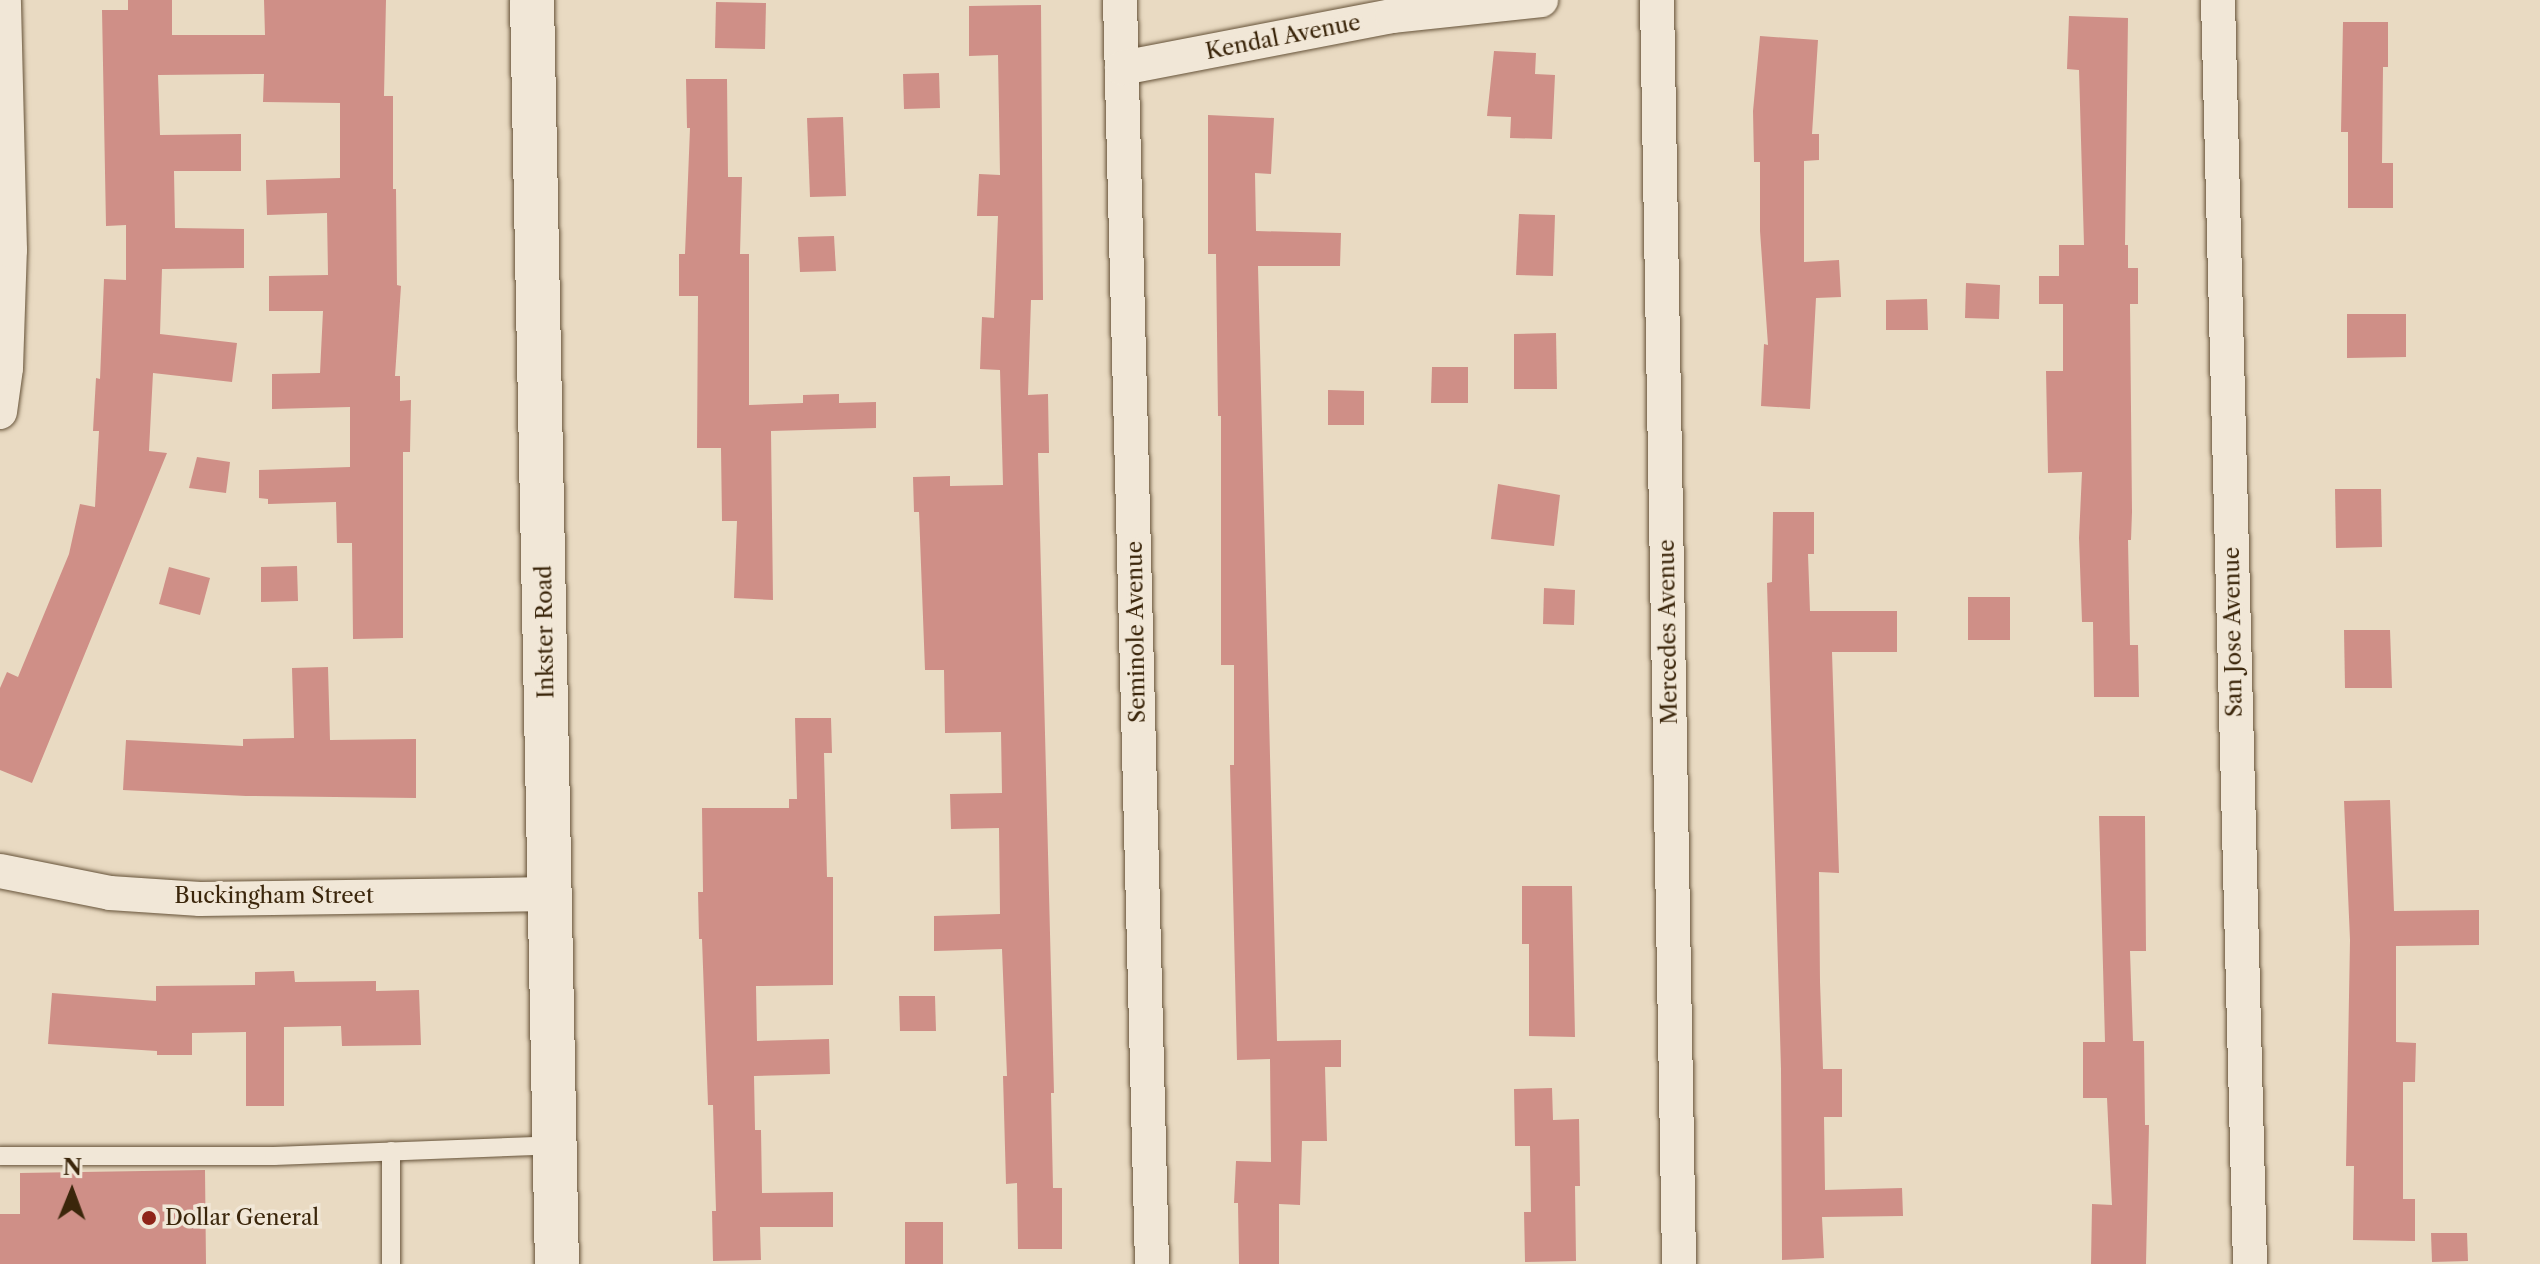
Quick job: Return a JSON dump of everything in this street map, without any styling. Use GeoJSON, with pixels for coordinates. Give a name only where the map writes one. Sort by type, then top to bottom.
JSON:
{"type":"FeatureCollection","features":[{"type":"Feature","properties":{"kind":"main road","name":"Inkster Road"},"geometry":{"type":"LineString","coordinates":[[532,0],[557,1264]]}},
{"type":"Feature","properties":{"kind":"street"},"geometry":{"type":"LineString","coordinates":[[0,412],[6,368],[10,250],[4,0]]}},
{"type":"Feature","properties":{"kind":"street","name":"Seminole Avenue"},"geometry":{"type":"LineString","coordinates":[[1120,0],[1152,1264]]}},
{"type":"Feature","properties":{"kind":"street","name":"Kendal Avenue"},"geometry":{"type":"LineString","coordinates":[[1122,68],[1392,16],[1541,0]]}},
{"type":"Feature","properties":{"kind":"street","name":"Mercedes Avenue"},"geometry":{"type":"LineString","coordinates":[[1657,0],[1679,1264]]}},
{"type":"Feature","properties":{"kind":"street","name":"San Jose Avenue"},"geometry":{"type":"LineString","coordinates":[[2218,0],[2250,1264]]}},
{"type":"Feature","properties":{"kind":"street","name":"Buckingham Street"},"geometry":{"type":"LineString","coordinates":[[0,871],[110,893],[200,899],[550,894]]}},
{"type":"Feature","properties":{"kind":"lane"},"geometry":{"type":"LineString","coordinates":[[0,1156],[274,1156],[555,1145]]}},
{"type":"Feature","properties":{"kind":"lane"},"geometry":{"type":"LineString","coordinates":[[391,1151],[391,1264]]}},
{"type":"Feature","properties":{"kind":"building"},"geometry":{"type":"Polygon","coordinates":[[[128,0],[172,0],[172,35],[265,35],[264,0],[386,0],[384,96],[393,96],[397,285],[401,286],[395,376],[400,376],[400,401],[411,400],[410,452],[403,452],[403,638],[353,639],[352,543],[337,543],[336,502],[268,504],[268,499],[259,498],[259,470],[350,467],[350,407],[272,409],[272,374],[320,373],[323,311],[269,311],[269,276],[328,275],[327,213],[267,215],[266,180],[340,178],[340,103],[263,102],[264,74],[158,75],[160,135],[241,134],[241,171],[174,171],[175,228],[244,229],[244,268],[162,269],[160,334],[237,343],[232,382],[153,373],[149,451],[167,453],[32,783],[0,770],[0,688],[7,672],[18,677],[69,554],[80,504],[95,507],[99,431],[93,431],[96,378],[100,379],[104,279],[126,280],[126,225],[106,226],[102,10],[128,10],[128,0]]]}},
{"type":"Feature","properties":{"kind":"building"},"geometry":{"type":"Polygon","coordinates":[[[716,2],[766,3],[765,49],[715,48],[716,2]]]}},
{"type":"Feature","properties":{"kind":"building"},"geometry":{"type":"Polygon","coordinates":[[[1041,5],[1043,300],[1031,300],[1028,395],[1048,394],[1049,453],[1038,453],[1054,1093],[1051,1093],[1053,1188],[1062,1188],[1062,1249],[1018,1249],[1017,1183],[1006,1184],[1003,1076],[1007,1076],[1002,949],[934,951],[934,916],[1000,914],[999,828],[951,829],[950,794],[1002,793],[1001,732],[945,733],[944,670],[925,670],[919,512],[914,512],[913,477],[950,476],[950,486],[1003,485],[1000,370],[980,369],[982,317],[994,318],[998,216],[977,216],[979,174],[1000,175],[998,55],[969,56],[969,6],[1041,5]]]}},
{"type":"Feature","properties":{"kind":"building"},"geometry":{"type":"Polygon","coordinates":[[[2069,16],[2128,18],[2125,245],[2128,245],[2128,268],[2138,268],[2138,304],[2130,304],[2132,512],[2131,540],[2128,540],[2130,645],[2138,645],[2139,697],[2094,697],[2093,622],[2082,622],[2079,538],[2082,472],[2048,473],[2046,371],[2063,371],[2063,304],[2039,304],[2039,276],[2059,276],[2059,245],[2084,245],[2079,70],[2067,69],[2069,16]]]}},
{"type":"Feature","properties":{"kind":"building"},"geometry":{"type":"Polygon","coordinates":[[[2343,22],[2388,22],[2388,67],[2383,67],[2382,163],[2393,163],[2393,208],[2348,208],[2348,132],[2341,132],[2343,22]]]}},
{"type":"Feature","properties":{"kind":"building"},"geometry":{"type":"Polygon","coordinates":[[[1760,36],[1818,40],[1812,134],[1819,134],[1819,160],[1804,161],[1804,262],[1839,260],[1841,297],[1816,298],[1810,409],[1761,406],[1764,344],[1768,345],[1760,231],[1760,162],[1754,162],[1753,111],[1760,36]]]}},
{"type":"Feature","properties":{"kind":"building"},"geometry":{"type":"Polygon","coordinates":[[[1494,51],[1536,53],[1535,74],[1555,75],[1552,139],[1510,138],[1511,117],[1487,116],[1494,51]]]}},
{"type":"Feature","properties":{"kind":"building"},"geometry":{"type":"Polygon","coordinates":[[[939,73],[940,108],[904,109],[903,74],[939,73]]]}},
{"type":"Feature","properties":{"kind":"building"},"geometry":{"type":"Polygon","coordinates":[[[686,79],[727,79],[728,177],[742,177],[740,254],[749,254],[749,405],[803,403],[803,395],[839,394],[839,403],[876,402],[876,428],[771,431],[773,600],[734,598],[737,521],[722,521],[721,448],[697,448],[698,296],[679,296],[679,254],[685,254],[690,128],[687,128],[686,79]]]}},
{"type":"Feature","properties":{"kind":"building"},"geometry":{"type":"Polygon","coordinates":[[[1208,115],[1274,118],[1271,174],[1255,173],[1256,231],[1341,233],[1340,266],[1258,266],[1277,1041],[1341,1040],[1341,1067],[1325,1067],[1327,1141],[1302,1141],[1300,1205],[1279,1204],[1279,1264],[1239,1264],[1238,1203],[1234,1203],[1236,1161],[1271,1162],[1270,1059],[1237,1060],[1230,765],[1234,765],[1234,665],[1221,665],[1221,416],[1218,416],[1216,254],[1208,254],[1208,115]]]}},
{"type":"Feature","properties":{"kind":"building"},"geometry":{"type":"Polygon","coordinates":[[[843,117],[846,196],[810,197],[807,118],[843,117]]]}},
{"type":"Feature","properties":{"kind":"building"},"geometry":{"type":"Polygon","coordinates":[[[1519,214],[1555,215],[1553,276],[1516,275],[1519,214]]]}},
{"type":"Feature","properties":{"kind":"building"},"geometry":{"type":"Polygon","coordinates":[[[834,236],[836,271],[800,272],[798,237],[834,236]]]}},
{"type":"Feature","properties":{"kind":"building"},"geometry":{"type":"Polygon","coordinates":[[[1966,283],[2000,285],[1999,319],[1965,318],[1966,283]]]}},
{"type":"Feature","properties":{"kind":"building"},"geometry":{"type":"Polygon","coordinates":[[[1927,299],[1928,330],[1886,330],[1886,300],[1927,299]]]}},
{"type":"Feature","properties":{"kind":"building"},"geometry":{"type":"Polygon","coordinates":[[[2347,314],[2406,314],[2406,357],[2347,358],[2347,314]]]}},
{"type":"Feature","properties":{"kind":"building"},"geometry":{"type":"Polygon","coordinates":[[[1556,333],[1557,389],[1514,389],[1514,334],[1556,333]]]}},
{"type":"Feature","properties":{"kind":"building"},"geometry":{"type":"Polygon","coordinates":[[[1432,367],[1468,367],[1468,403],[1431,403],[1432,367]]]}},
{"type":"Feature","properties":{"kind":"building"},"geometry":{"type":"Polygon","coordinates":[[[1328,390],[1364,391],[1364,425],[1328,425],[1328,390]]]}},
{"type":"Feature","properties":{"kind":"building"},"geometry":{"type":"Polygon","coordinates":[[[197,457],[230,462],[226,493],[189,488],[197,457]]]}},
{"type":"Feature","properties":{"kind":"building"},"geometry":{"type":"Polygon","coordinates":[[[1498,484],[1560,495],[1554,546],[1491,539],[1498,484]]]}},
{"type":"Feature","properties":{"kind":"building"},"geometry":{"type":"Polygon","coordinates":[[[2335,489],[2381,489],[2382,547],[2336,548],[2335,489]]]}},
{"type":"Feature","properties":{"kind":"building"},"geometry":{"type":"Polygon","coordinates":[[[1773,512],[1814,512],[1814,554],[1808,554],[1810,611],[1897,611],[1897,652],[1832,652],[1839,873],[1819,872],[1820,982],[1823,1069],[1842,1069],[1842,1117],[1824,1117],[1825,1190],[1902,1188],[1903,1216],[1822,1217],[1824,1258],[1782,1260],[1781,1069],[1767,583],[1772,582],[1773,512]]]}},
{"type":"Feature","properties":{"kind":"building"},"geometry":{"type":"Polygon","coordinates":[[[297,566],[298,601],[261,602],[261,567],[297,566]]]}},
{"type":"Feature","properties":{"kind":"building"},"geometry":{"type":"Polygon","coordinates":[[[169,567],[210,578],[200,615],[159,604],[169,567]]]}},
{"type":"Feature","properties":{"kind":"building"},"geometry":{"type":"Polygon","coordinates":[[[1544,588],[1575,590],[1574,625],[1543,624],[1544,588]]]}},
{"type":"Feature","properties":{"kind":"building"},"geometry":{"type":"Polygon","coordinates":[[[1968,597],[2010,597],[2010,640],[1968,640],[1968,597]]]}},
{"type":"Feature","properties":{"kind":"building"},"geometry":{"type":"Polygon","coordinates":[[[2344,630],[2390,630],[2392,688],[2345,688],[2344,630]]]}},
{"type":"Feature","properties":{"kind":"building"},"geometry":{"type":"Polygon","coordinates":[[[328,667],[330,740],[416,739],[416,798],[246,796],[123,790],[126,740],[243,746],[243,739],[294,738],[292,668],[328,667]]]}},
{"type":"Feature","properties":{"kind":"building"},"geometry":{"type":"Polygon","coordinates":[[[795,718],[831,718],[832,753],[824,753],[827,877],[833,877],[833,985],[756,986],[757,1041],[829,1039],[830,1074],[754,1076],[755,1130],[761,1130],[762,1193],[833,1192],[833,1227],[760,1227],[761,1260],[713,1261],[712,1211],[716,1211],[713,1105],[708,1105],[702,939],[699,939],[698,892],[703,892],[702,808],[789,808],[789,799],[797,799],[795,718]]]}},
{"type":"Feature","properties":{"kind":"building"},"geometry":{"type":"Polygon","coordinates":[[[2390,800],[2394,911],[2479,910],[2479,945],[2396,946],[2396,1042],[2416,1043],[2415,1082],[2403,1082],[2403,1199],[2415,1199],[2415,1241],[2353,1240],[2354,1166],[2346,1166],[2350,940],[2344,801],[2390,800]]]}},
{"type":"Feature","properties":{"kind":"building"},"geometry":{"type":"Polygon","coordinates":[[[2099,816],[2145,816],[2146,951],[2130,951],[2133,1041],[2144,1041],[2145,1125],[2149,1125],[2146,1264],[2091,1264],[2092,1204],[2112,1205],[2107,1098],[2083,1098],[2083,1042],[2105,1042],[2099,816]]]}},
{"type":"Feature","properties":{"kind":"building"},"geometry":{"type":"Polygon","coordinates":[[[1522,886],[1572,886],[1575,1037],[1529,1036],[1529,944],[1522,944],[1522,886]]]}},
{"type":"Feature","properties":{"kind":"building"},"geometry":{"type":"Polygon","coordinates":[[[294,971],[295,982],[376,981],[376,991],[419,990],[421,1045],[342,1046],[341,1026],[284,1027],[284,1106],[246,1106],[246,1032],[192,1033],[192,1055],[157,1055],[157,1051],[48,1044],[52,993],[156,1001],[156,986],[255,985],[255,972],[294,971]]]}},
{"type":"Feature","properties":{"kind":"building"},"geometry":{"type":"Polygon","coordinates":[[[899,996],[935,996],[936,1031],[900,1031],[899,996]]]}},
{"type":"Feature","properties":{"kind":"building"},"geometry":{"type":"Polygon","coordinates":[[[1552,1088],[1553,1120],[1579,1119],[1580,1186],[1575,1186],[1576,1261],[1525,1262],[1524,1212],[1531,1212],[1530,1146],[1515,1146],[1514,1089],[1552,1088]]]}},
{"type":"Feature","properties":{"kind":"building"},"geometry":{"type":"Polygon","coordinates":[[[205,1170],[206,1264],[0,1264],[0,1214],[20,1214],[20,1173],[205,1170]]]}},
{"type":"Feature","properties":{"kind":"building"},"geometry":{"type":"Polygon","coordinates":[[[905,1222],[943,1222],[943,1264],[905,1264],[905,1222]]]}},
{"type":"Feature","properties":{"kind":"building"},"geometry":{"type":"Polygon","coordinates":[[[2431,1233],[2467,1233],[2468,1261],[2432,1262],[2431,1233]]]}},
{"type":"Feature","properties":{"kind":"place","name":"Dollar General"},"geometry":{"type":"Point","coordinates":[149,1218]}}]}
